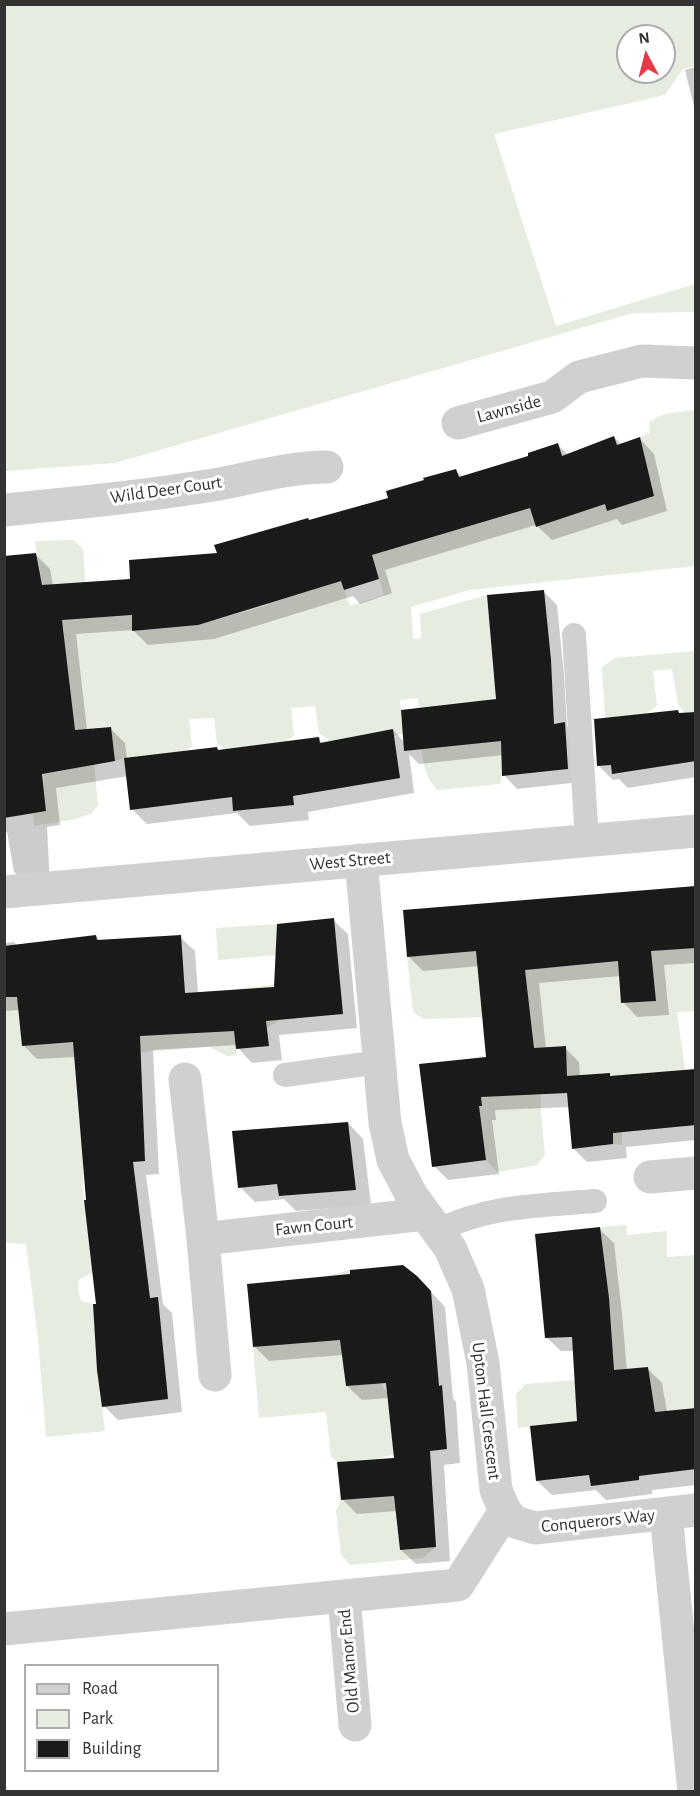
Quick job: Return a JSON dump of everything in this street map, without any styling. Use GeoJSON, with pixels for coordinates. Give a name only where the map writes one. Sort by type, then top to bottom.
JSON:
{"type":"FeatureCollection","features":[{"type":"Feature","properties":{"kind":"street","name":"Lawnside"},"geometry":{"type":"LineString","coordinates":[[458,423],[552,397],[579,377],[600,371],[642,361],[696,363]]}},
{"type":"Feature","properties":{"kind":"street","name":"Wild Deer Court"},"geometry":{"type":"LineString","coordinates":[[4,510],[218,484],[305,467],[327,467]]}},
{"type":"Feature","properties":{"kind":"street","name":"West Street"},"geometry":{"type":"LineString","coordinates":[[4,892],[696,831]]}},
{"type":"Feature","properties":{"kind":"street","name":"Upton Hall Crescent"},"geometry":{"type":"LineString","coordinates":[[361,860],[385,1123],[393,1160],[412,1196],[450,1248],[468,1289],[483,1363],[496,1490],[506,1511]]}},
{"type":"Feature","properties":{"kind":"street"},"geometry":{"type":"LineString","coordinates":[[185,1079],[215,1375]]}},
{"type":"Feature","properties":{"kind":"street"},"geometry":{"type":"LineString","coordinates":[[650,1177],[696,1173]]}},
{"type":"Feature","properties":{"kind":"street","name":"Fawn Court"},"geometry":{"type":"LineString","coordinates":[[203,1239],[431,1222]]}},
{"type":"Feature","properties":{"kind":"street"},"geometry":{"type":"LineString","coordinates":[[4,1629],[458,1585],[506,1511]]}},
{"type":"Feature","properties":{"kind":"street","name":"Conquerors Way"},"geometry":{"type":"LineString","coordinates":[[506,1511],[515,1522],[535,1528],[681,1512]]}},
{"type":"Feature","properties":{"kind":"street"},"geometry":{"type":"LineString","coordinates":[[681,1512],[694,1791]]}},
{"type":"Feature","properties":{"kind":"street","name":"Old Manor End"},"geometry":{"type":"LineString","coordinates":[[344,1596],[355,1725]]}},
{"type":"Feature","properties":{"kind":"lane"},"geometry":{"type":"LineString","coordinates":[[574,635],[587,840]]}},
{"type":"Feature","properties":{"kind":"lane"},"geometry":{"type":"LineString","coordinates":[[285,1075],[380,1062]]}},
{"type":"Feature","properties":{"kind":"lane"},"geometry":{"type":"LineString","coordinates":[[431,1222],[457,1221],[497,1210],[595,1201]]}},
{"type":"Feature","properties":{"kind":"green space"},"geometry":{"type":"Polygon","coordinates":[[[5,4],[695,5],[695,66],[683,69],[676,79],[676,24],[616,24],[616,84],[673,84],[665,95],[494,134],[556,326],[695,284],[695,312],[633,313],[115,463],[5,471],[5,4]]]}},
{"type":"Feature","properties":{"kind":"green space"},"geometry":{"type":"Polygon","coordinates":[[[695,410],[695,566],[469,590],[411,607],[413,639],[421,638],[420,614],[487,595],[496,697],[447,705],[501,738],[502,776],[500,784],[438,790],[426,772],[423,760],[418,698],[400,700],[403,734],[394,736],[393,729],[330,741],[319,733],[315,706],[291,708],[294,736],[285,742],[226,749],[217,744],[214,718],[189,719],[192,747],[181,752],[115,761],[110,727],[91,728],[98,805],[92,813],[76,819],[34,826],[33,813],[46,811],[40,738],[27,687],[70,684],[63,624],[43,589],[35,541],[74,540],[83,549],[88,618],[132,616],[133,631],[195,625],[212,609],[216,620],[269,605],[265,592],[283,598],[332,584],[338,571],[350,606],[384,595],[372,555],[515,513],[598,470],[607,511],[653,496],[640,437],[650,433],[649,422],[664,414],[695,410]]]}},
{"type":"Feature","properties":{"kind":"green space"},"geometry":{"type":"Polygon","coordinates":[[[695,651],[695,712],[684,713],[678,704],[672,669],[653,671],[657,706],[645,714],[605,718],[602,667],[615,658],[695,651]]]}},
{"type":"Feature","properties":{"kind":"green space"},"geometry":{"type":"Polygon","coordinates":[[[277,924],[276,955],[218,960],[216,928],[277,924]]]}},
{"type":"Feature","properties":{"kind":"green space"},"geometry":{"type":"Polygon","coordinates":[[[695,948],[695,1011],[677,1012],[685,1070],[622,1132],[622,1145],[613,1144],[610,1073],[567,1076],[566,1046],[539,1048],[545,1155],[537,1165],[498,1172],[486,1160],[481,1122],[454,1109],[482,1106],[477,1058],[534,1053],[530,1012],[488,1017],[423,1019],[413,1012],[407,957],[480,950],[523,959],[619,961],[622,1003],[656,1001],[650,951],[695,948]]]}},
{"type":"Feature","properties":{"kind":"green space"},"geometry":{"type":"Polygon","coordinates":[[[184,982],[190,1033],[231,1030],[229,990],[280,984],[281,1019],[236,1049],[236,1055],[227,1056],[209,1047],[126,1053],[83,1165],[83,1190],[93,1272],[79,1280],[78,1289],[81,1301],[93,1304],[105,1431],[46,1437],[38,1339],[26,1244],[5,1243],[5,997],[18,997],[22,1046],[184,982]]]}},
{"type":"Feature","properties":{"kind":"green space"},"geometry":{"type":"Polygon","coordinates":[[[626,1225],[627,1235],[667,1231],[667,1257],[695,1255],[695,1408],[655,1412],[648,1367],[627,1369],[577,1421],[518,1428],[516,1394],[526,1384],[575,1380],[600,1227],[626,1225]]]}},
{"type":"Feature","properties":{"kind":"green space"},"geometry":{"type":"Polygon","coordinates":[[[350,1270],[354,1309],[344,1369],[346,1386],[380,1383],[387,1392],[394,1454],[377,1459],[337,1462],[331,1457],[326,1412],[259,1418],[253,1347],[322,1341],[318,1278],[350,1270]]]}},
{"type":"Feature","properties":{"kind":"green space"},"geometry":{"type":"Polygon","coordinates":[[[394,1496],[400,1550],[436,1547],[423,1558],[350,1565],[341,1555],[336,1511],[341,1500],[394,1496]]]}},
{"type":"Feature","properties":{"kind":"building"},"geometry":{"type":"Polygon","coordinates":[[[614,436],[617,445],[640,437],[654,496],[607,511],[605,504],[536,527],[530,508],[372,555],[379,579],[344,590],[341,581],[198,625],[132,631],[132,615],[62,620],[75,730],[111,727],[115,761],[42,774],[46,811],[4,818],[4,556],[36,553],[42,585],[130,579],[129,560],[217,553],[214,545],[388,498],[386,491],[424,480],[423,478],[456,469],[459,477],[528,456],[528,453],[558,443],[562,456],[614,436]]]}},
{"type":"Feature","properties":{"kind":"building"},"geometry":{"type":"Polygon","coordinates":[[[544,590],[554,724],[565,722],[568,769],[502,776],[501,741],[404,751],[401,710],[496,699],[487,595],[544,590]]]}},
{"type":"Feature","properties":{"kind":"building"},"geometry":{"type":"Polygon","coordinates":[[[678,710],[679,713],[696,712],[696,761],[612,774],[611,765],[597,766],[594,719],[678,710]]]}},
{"type":"Feature","properties":{"kind":"building"},"geometry":{"type":"Polygon","coordinates":[[[393,729],[400,778],[293,796],[294,805],[233,811],[232,797],[130,810],[124,758],[217,747],[218,750],[319,737],[320,743],[393,729]]]}},
{"type":"Feature","properties":{"kind":"building"},"geometry":{"type":"Polygon","coordinates":[[[696,886],[696,948],[651,951],[656,1001],[621,1003],[618,961],[525,970],[534,1048],[566,1046],[567,1076],[610,1073],[610,1076],[696,1069],[696,1125],[613,1133],[613,1144],[572,1149],[567,1093],[481,1097],[482,1106],[479,1106],[486,1160],[432,1167],[419,1064],[486,1057],[476,951],[407,957],[403,910],[696,886]]]}},
{"type":"Feature","properties":{"kind":"building"},"geometry":{"type":"Polygon","coordinates":[[[334,918],[343,1014],[266,1021],[269,1046],[236,1049],[234,1031],[140,1036],[145,1161],[133,1162],[150,1298],[158,1297],[168,1399],[102,1407],[93,1304],[96,1304],[84,1200],[86,1200],[73,1042],[22,1046],[17,997],[4,997],[4,946],[96,935],[97,940],[181,935],[185,993],[274,987],[277,924],[334,918]]]}},
{"type":"Feature","properties":{"kind":"building"},"geometry":{"type":"Polygon","coordinates":[[[348,1122],[356,1190],[279,1196],[277,1184],[238,1188],[232,1131],[348,1122]]]}},
{"type":"Feature","properties":{"kind":"building"},"geometry":{"type":"Polygon","coordinates":[[[600,1227],[609,1298],[614,1370],[648,1367],[655,1412],[696,1408],[696,1469],[639,1476],[639,1480],[591,1486],[589,1475],[536,1481],[530,1426],[577,1421],[572,1337],[545,1338],[535,1234],[600,1227]]]}},
{"type":"Feature","properties":{"kind":"building"},"geometry":{"type":"Polygon","coordinates":[[[403,1265],[431,1291],[447,1449],[430,1451],[436,1547],[400,1550],[394,1496],[341,1500],[337,1462],[394,1458],[386,1383],[346,1386],[340,1340],[253,1347],[247,1284],[350,1274],[350,1270],[403,1265]]]}}]}
